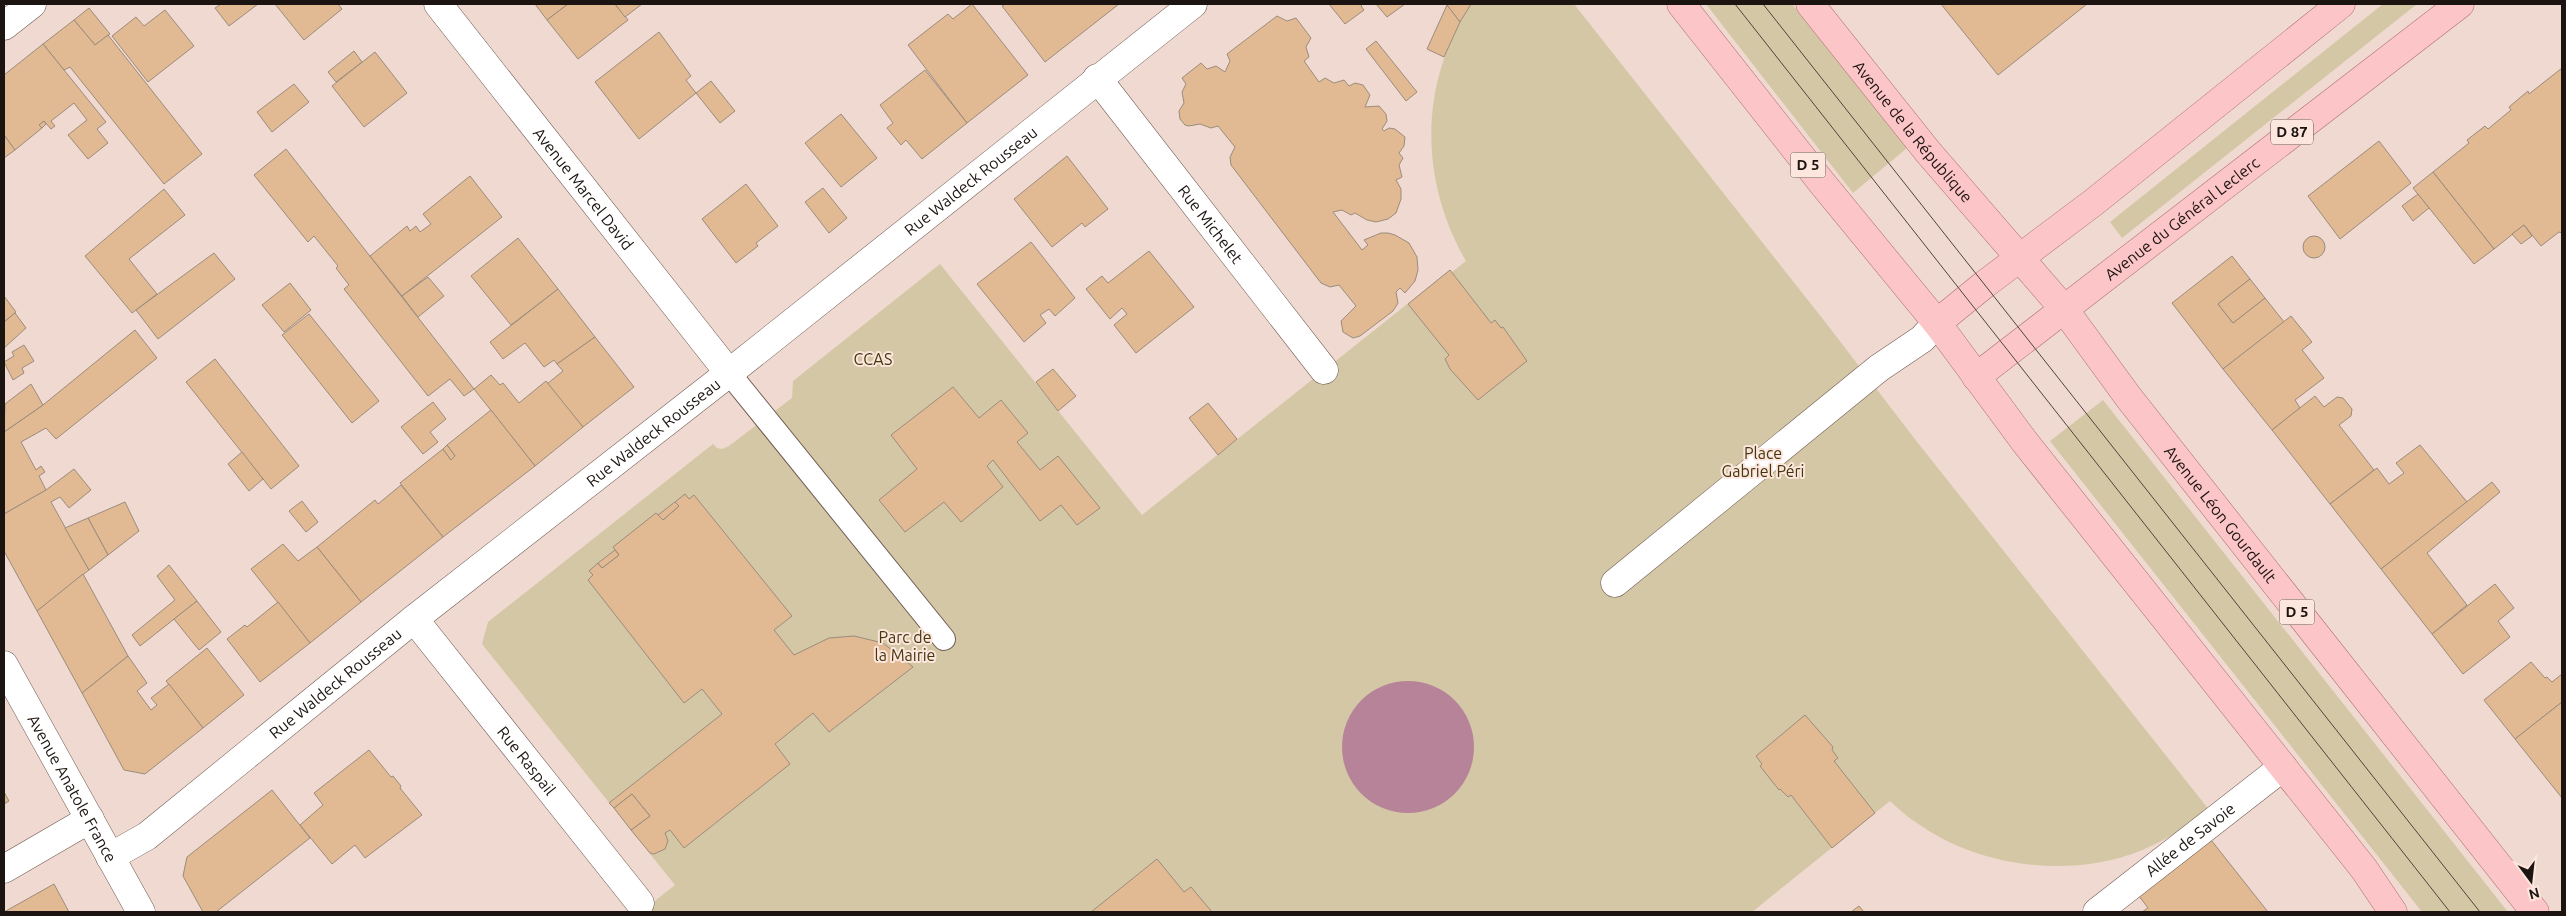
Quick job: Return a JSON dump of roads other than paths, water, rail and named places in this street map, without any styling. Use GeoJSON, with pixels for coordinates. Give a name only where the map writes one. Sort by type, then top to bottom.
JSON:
{"type":"FeatureCollection","features":[{"type":"Feature","properties":{"kind":"main road","name":"D 5"},"geometry":{"type":"LineString","coordinates":[[1681,4],[1822,183],[1937,323],[2024,441],[2364,869],[2393,912]]}},
{"type":"Feature","properties":{"kind":"main road","name":"Avenue de la République"},"geometry":{"type":"LineString","coordinates":[[1810,4],[1928,152],[2019,257]]}},
{"type":"Feature","properties":{"kind":"main road"},"geometry":{"type":"LineString","coordinates":[[1937,323],[2019,257],[2094,202],[2341,4]]}},
{"type":"Feature","properties":{"kind":"main road","name":"Avenue du Général Leclerc"},"geometry":{"type":"LineString","coordinates":[[1976,377],[2460,4]]}},
{"type":"Feature","properties":{"kind":"main road","name":"Avenue Léon Gourdault"},"geometry":{"type":"LineString","coordinates":[[2019,257],[2064,309],[2129,398],[2535,912]]}},
{"type":"Feature","properties":{"kind":"street"},"geometry":{"type":"LineString","coordinates":[[4,26],[32,4]]}},
{"type":"Feature","properties":{"kind":"street","name":"Avenue Marcel David"},"geometry":{"type":"LineString","coordinates":[[438,4],[729,373]]}},
{"type":"Feature","properties":{"kind":"street","name":"Rue Waldeck Rousseau"},"geometry":{"type":"LineString","coordinates":[[110,857],[147,836],[414,618],[729,373],[1193,4]]}},
{"type":"Feature","properties":{"kind":"street","name":"Rue Michelet"},"geometry":{"type":"LineString","coordinates":[[1098,78],[1324,370]]}},
{"type":"Feature","properties":{"kind":"street"},"geometry":{"type":"LineString","coordinates":[[1615,583],[1879,368],[1922,340],[1937,323]]}},
{"type":"Feature","properties":{"kind":"street","name":"Rue Raspail"},"geometry":{"type":"LineString","coordinates":[[414,618],[640,903]]}},
{"type":"Feature","properties":{"kind":"street","name":"Avenue Anatole France"},"geometry":{"type":"LineString","coordinates":[[4,665],[141,912]]}},
{"type":"Feature","properties":{"kind":"street","name":"Allée de Savoie"},"geometry":{"type":"LineString","coordinates":[[2097,912],[2282,767]]}},
{"type":"Feature","properties":{"kind":"street"},"geometry":{"type":"LineString","coordinates":[[4,869],[90,819]]}},
{"type":"Feature","properties":{"kind":"lane"},"geometry":{"type":"LineString","coordinates":[[729,373],[944,639]]}},
{"type":"Feature","properties":{"kind":"tram line"},"geometry":{"type":"LineString","coordinates":[[1735,4],[2450,912]]}},
{"type":"Feature","properties":{"kind":"tram line"},"geometry":{"type":"LineString","coordinates":[[1763,4],[2480,912]]}},
{"type":"Feature","properties":{"kind":"park label","name":"CCAS"},"geometry":{"type":"Point","coordinates":[873,359]}},
{"type":"Feature","properties":{"kind":"park label","name":"Place Gabriel Péri"},"geometry":{"type":"Point","coordinates":[1763,462]}},
{"type":"Feature","properties":{"kind":"park label","name":"Parc de la Mairie"},"geometry":{"type":"Point","coordinates":[905,646]}}]}
